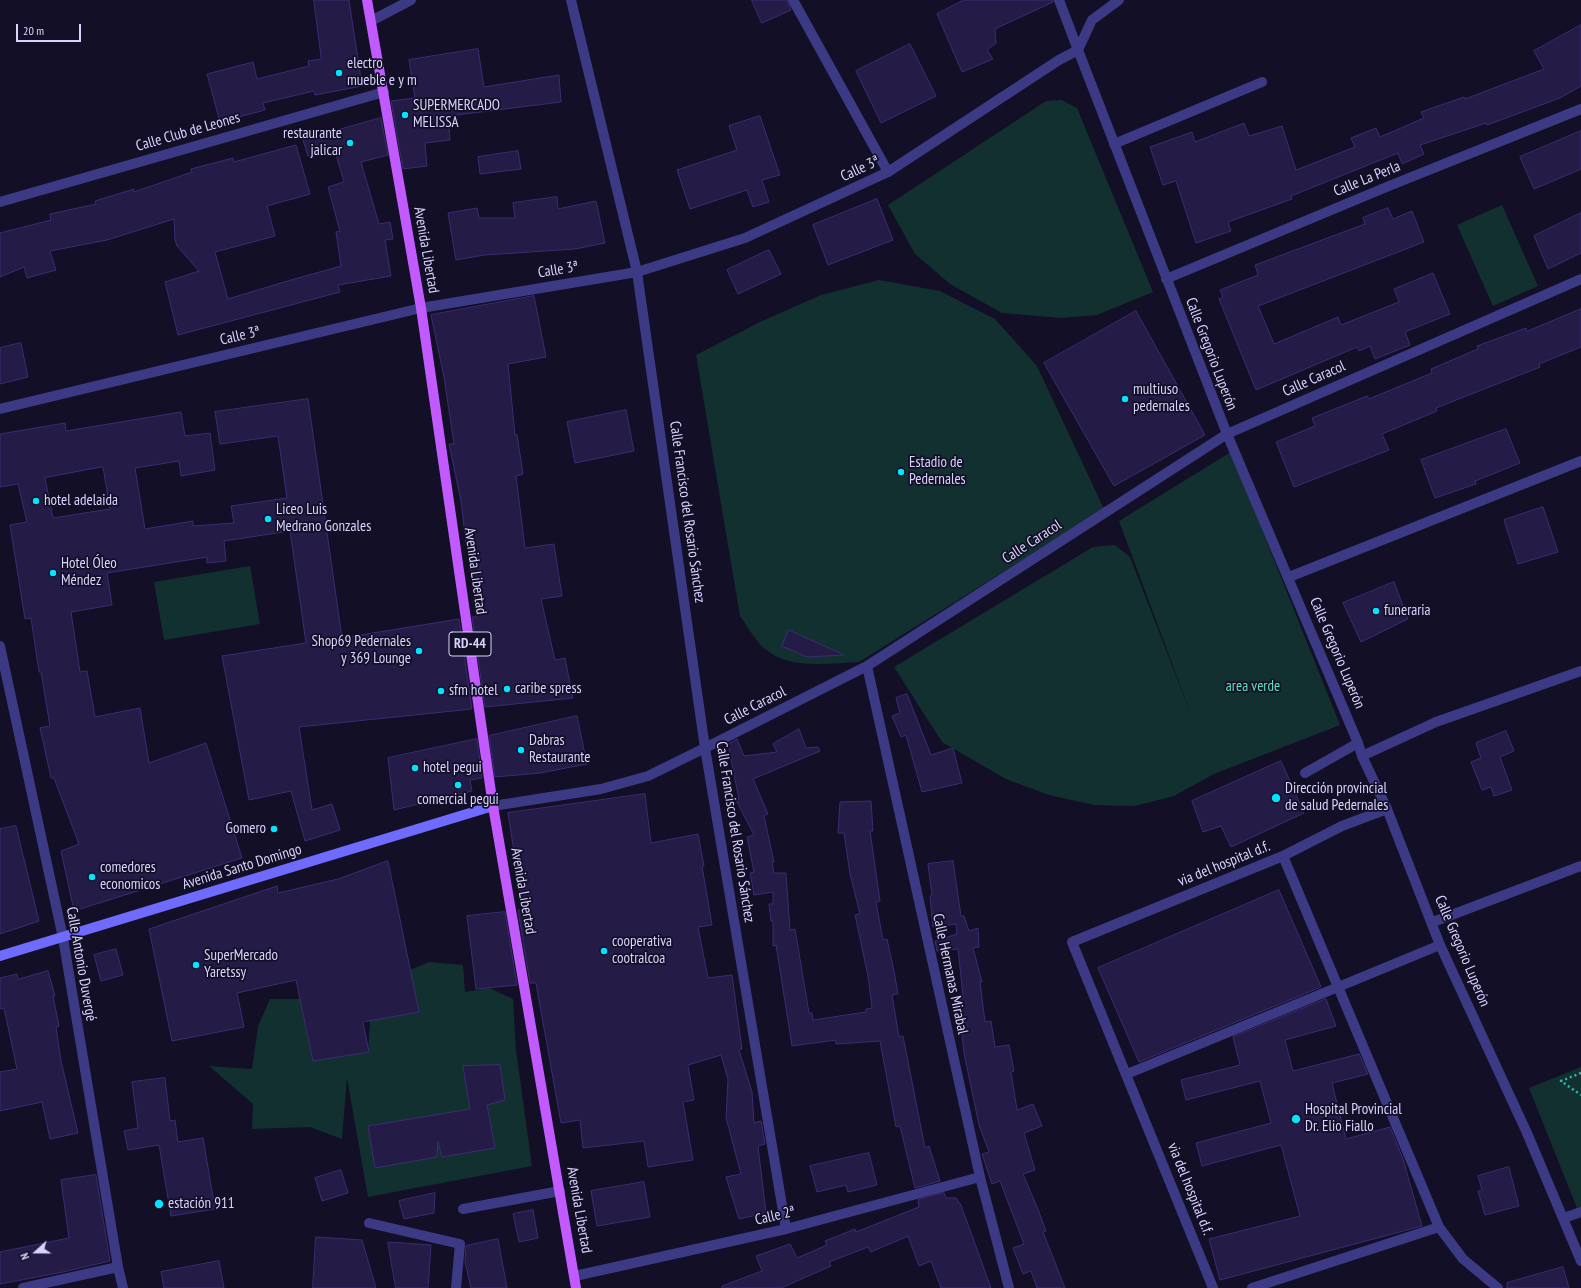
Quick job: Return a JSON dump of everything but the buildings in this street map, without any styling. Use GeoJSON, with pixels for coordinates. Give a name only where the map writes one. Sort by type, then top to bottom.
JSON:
{"type":"FeatureCollection","features":[{"type":"Feature","properties":{"kind":"main road","name":"Avenida Libertad"},"geometry":{"type":"LineString","coordinates":[[367,0],[420,308],[493,806],[576,1288]]}},
{"type":"Feature","properties":{"kind":"main road","name":"Avenida Santo Domingo"},"geometry":{"type":"LineString","coordinates":[[0,956],[493,806]]}},
{"type":"Feature","properties":{"kind":"street"},"geometry":{"type":"LineString","coordinates":[[371,21],[411,0]]}},
{"type":"Feature","properties":{"kind":"street","name":"Calle Francisco del Rosario Sánchez"},"geometry":{"type":"LineString","coordinates":[[571,0],[637,272],[705,748],[786,1229]]}},
{"type":"Feature","properties":{"kind":"street"},"geometry":{"type":"LineString","coordinates":[[793,0],[888,172]]}},
{"type":"Feature","properties":{"kind":"street","name":"Calle Gregorio Luperón"},"geometry":{"type":"LineString","coordinates":[[1059,0],[1227,434],[1289,577],[1358,743],[1362,756],[1386,809],[1433,922],[1440,945],[1527,1132],[1581,1261]]}},
{"type":"Feature","properties":{"kind":"street"},"geometry":{"type":"LineString","coordinates":[[1078,50],[1092,20],[1119,0]]}},
{"type":"Feature","properties":{"kind":"street","name":"Calle 3ª"},"geometry":{"type":"LineString","coordinates":[[0,408],[420,308],[637,272],[745,238],[888,172],[1060,60],[1078,50]]}},
{"type":"Feature","properties":{"kind":"street"},"geometry":{"type":"LineString","coordinates":[[1114,144],[1262,82]]}},
{"type":"Feature","properties":{"kind":"street","name":"Calle Club de Leones"},"geometry":{"type":"LineString","coordinates":[[0,202],[384,92]]}},
{"type":"Feature","properties":{"kind":"street","name":"Calle La Perla"},"geometry":{"type":"LineString","coordinates":[[1166,279],[1389,186],[1581,109]]}},
{"type":"Feature","properties":{"kind":"street","name":"Calle Caracol"},"geometry":{"type":"LineString","coordinates":[[493,806],[601,789],[648,776],[867,666],[1227,434],[1581,279]]}},
{"type":"Feature","properties":{"kind":"street"},"geometry":{"type":"LineString","coordinates":[[1289,577],[1581,461]]}},
{"type":"Feature","properties":{"kind":"street","name":"Calle Antonio Duvergé"},"geometry":{"type":"LineString","coordinates":[[0,646],[63,938],[118,1266],[123,1288]]}},
{"type":"Feature","properties":{"kind":"street","name":"Calle Hermanas Mirabal"},"geometry":{"type":"LineString","coordinates":[[867,666],[980,1177],[1009,1288]]}},
{"type":"Feature","properties":{"kind":"street"},"geometry":{"type":"LineString","coordinates":[[1362,756],[1436,722],[1581,671]]}},
{"type":"Feature","properties":{"kind":"street"},"geometry":{"type":"LineString","coordinates":[[1305,773],[1358,743]]}},
{"type":"Feature","properties":{"kind":"street"},"geometry":{"type":"LineString","coordinates":[[1283,856],[1342,826],[1386,809]]}},
{"type":"Feature","properties":{"kind":"street","name":"via del hospital d.f."},"geometry":{"type":"LineString","coordinates":[[1213,1288],[1072,942],[1283,856],[1439,1227],[1463,1259],[1498,1288]]}},
{"type":"Feature","properties":{"kind":"street"},"geometry":{"type":"LineString","coordinates":[[1433,922],[1581,866]]}},
{"type":"Feature","properties":{"kind":"street"},"geometry":{"type":"LineString","coordinates":[[1127,1074],[1440,945]]}},
{"type":"Feature","properties":{"kind":"street","name":"Calle 2ª"},"geometry":{"type":"LineString","coordinates":[[575,1276],[786,1229],[980,1177]]}},
{"type":"Feature","properties":{"kind":"street"},"geometry":{"type":"LineString","coordinates":[[463,1209],[560,1192]]}},
{"type":"Feature","properties":{"kind":"street"},"geometry":{"type":"LineString","coordinates":[[1564,1218],[1581,1212]]}},
{"type":"Feature","properties":{"kind":"street"},"geometry":{"type":"LineString","coordinates":[[369,1223],[460,1244],[456,1288]]}},
{"type":"Feature","properties":{"kind":"street"},"geometry":{"type":"LineString","coordinates":[[1252,1288],[1439,1227]]}},
{"type":"Feature","properties":{"kind":"street"},"geometry":{"type":"LineString","coordinates":[[23,1288],[118,1266]]}},
{"type":"Feature","properties":{"kind":"path"},"geometry":{"type":"LineString","coordinates":[[1581,1073],[1561,1081],[1581,1095]]}},
{"type":"Feature","properties":{"kind":"green space"},"geometry":{"type":"Polygon","coordinates":[[[1062,100],[1077,108],[1153,292],[1097,315],[1061,318],[1002,313],[950,284],[915,254],[888,205],[1046,101],[1062,100]]]}},
{"type":"Feature","properties":{"kind":"green space"},"geometry":{"type":"Polygon","coordinates":[[[1502,205],[1538,286],[1493,306],[1457,225],[1502,205]]]}},
{"type":"Feature","properties":{"kind":"green space","name":"Estadio de Pedernales"},"geometry":{"type":"Polygon","coordinates":[[[879,280],[940,291],[995,319],[1037,366],[1104,509],[859,662],[823,664],[799,663],[776,656],[762,647],[740,616],[696,355],[760,322],[821,295],[879,280]]]}},
{"type":"Feature","properties":{"kind":"green space","name":"area verde"},"geometry":{"type":"Polygon","coordinates":[[[1231,452],[1340,725],[1214,774],[1174,796],[1135,806],[1094,805],[1049,795],[1006,779],[942,742],[894,667],[1093,547],[1115,545],[1130,557],[1192,717],[1119,521],[1231,452]]]}},
{"type":"Feature","properties":{"kind":"green space"},"geometry":{"type":"Polygon","coordinates":[[[250,566],[260,624],[164,640],[154,582],[250,566]]]}},
{"type":"Feature","properties":{"kind":"green space"},"geometry":{"type":"Polygon","coordinates":[[[429,962],[463,965],[465,992],[489,988],[513,999],[516,1050],[532,1166],[368,1197],[347,1078],[342,1139],[310,1127],[252,1129],[253,1104],[209,1066],[252,1069],[258,1026],[270,999],[300,999],[313,1061],[368,1052],[370,1020],[419,1012],[410,970],[429,962]]]}},
{"type":"Feature","properties":{"kind":"green space"},"geometry":{"type":"Polygon","coordinates":[[[1581,1067],[1581,1212],[1579,1213],[1529,1088],[1581,1067]]]}},
{"type":"Feature","properties":{"kind":"place","name":"electro mueble e y m"},"geometry":{"type":"Point","coordinates":[339,73]}},
{"type":"Feature","properties":{"kind":"place","name":"SUPERMERCADO MELISSA"},"geometry":{"type":"Point","coordinates":[405,115]}},
{"type":"Feature","properties":{"kind":"place","name":"restaurante jalicar"},"geometry":{"type":"Point","coordinates":[350,143]}},
{"type":"Feature","properties":{"kind":"place","name":"multiuso pedernales"},"geometry":{"type":"Point","coordinates":[1125,399]}},
{"type":"Feature","properties":{"kind":"place","name":"Estadio de Pedernales"},"geometry":{"type":"Point","coordinates":[901,472]}},
{"type":"Feature","properties":{"kind":"place","name":"hotel adelaida"},"geometry":{"type":"Point","coordinates":[36,501]}},
{"type":"Feature","properties":{"kind":"place","name":"Liceo Luis Medrano Gonzales"},"geometry":{"type":"Point","coordinates":[268,519]}},
{"type":"Feature","properties":{"kind":"place","name":"Hotel Óleo Méndez"},"geometry":{"type":"Point","coordinates":[53,573]}},
{"type":"Feature","properties":{"kind":"place","name":"funeraria"},"geometry":{"type":"Point","coordinates":[1376,611]}},
{"type":"Feature","properties":{"kind":"place","name":"Shop69 Pedernales y 369 Lounge"},"geometry":{"type":"Point","coordinates":[419,651]}},
{"type":"Feature","properties":{"kind":"place","name":"caribe spress"},"geometry":{"type":"Point","coordinates":[507,689]}},
{"type":"Feature","properties":{"kind":"place","name":"sfm hotel"},"geometry":{"type":"Point","coordinates":[441,691]}},
{"type":"Feature","properties":{"kind":"place","name":"Dabras Restaurante"},"geometry":{"type":"Point","coordinates":[521,750]}},
{"type":"Feature","properties":{"kind":"place","name":"hotel pegui"},"geometry":{"type":"Point","coordinates":[415,768]}},
{"type":"Feature","properties":{"kind":"place","name":"comercial pegui"},"geometry":{"type":"Point","coordinates":[458,785]}},
{"type":"Feature","properties":{"kind":"place","name":"Dirección provincial de salud Pedernales"},"geometry":{"type":"Point","coordinates":[1276,798]}},
{"type":"Feature","properties":{"kind":"place","name":"Gomero"},"geometry":{"type":"Point","coordinates":[274,829]}},
{"type":"Feature","properties":{"kind":"place","name":"comedores economicos"},"geometry":{"type":"Point","coordinates":[92,877]}},
{"type":"Feature","properties":{"kind":"place","name":"cooperativa cootralcoa"},"geometry":{"type":"Point","coordinates":[604,951]}},
{"type":"Feature","properties":{"kind":"place","name":"SuperMercado Yaretssy"},"geometry":{"type":"Point","coordinates":[196,965]}},
{"type":"Feature","properties":{"kind":"place","name":"Hospital Provincial Dr. Elio Fiallo"},"geometry":{"type":"Point","coordinates":[1296,1119]}},
{"type":"Feature","properties":{"kind":"place","name":"estación 911"},"geometry":{"type":"Point","coordinates":[159,1204]}}]}
